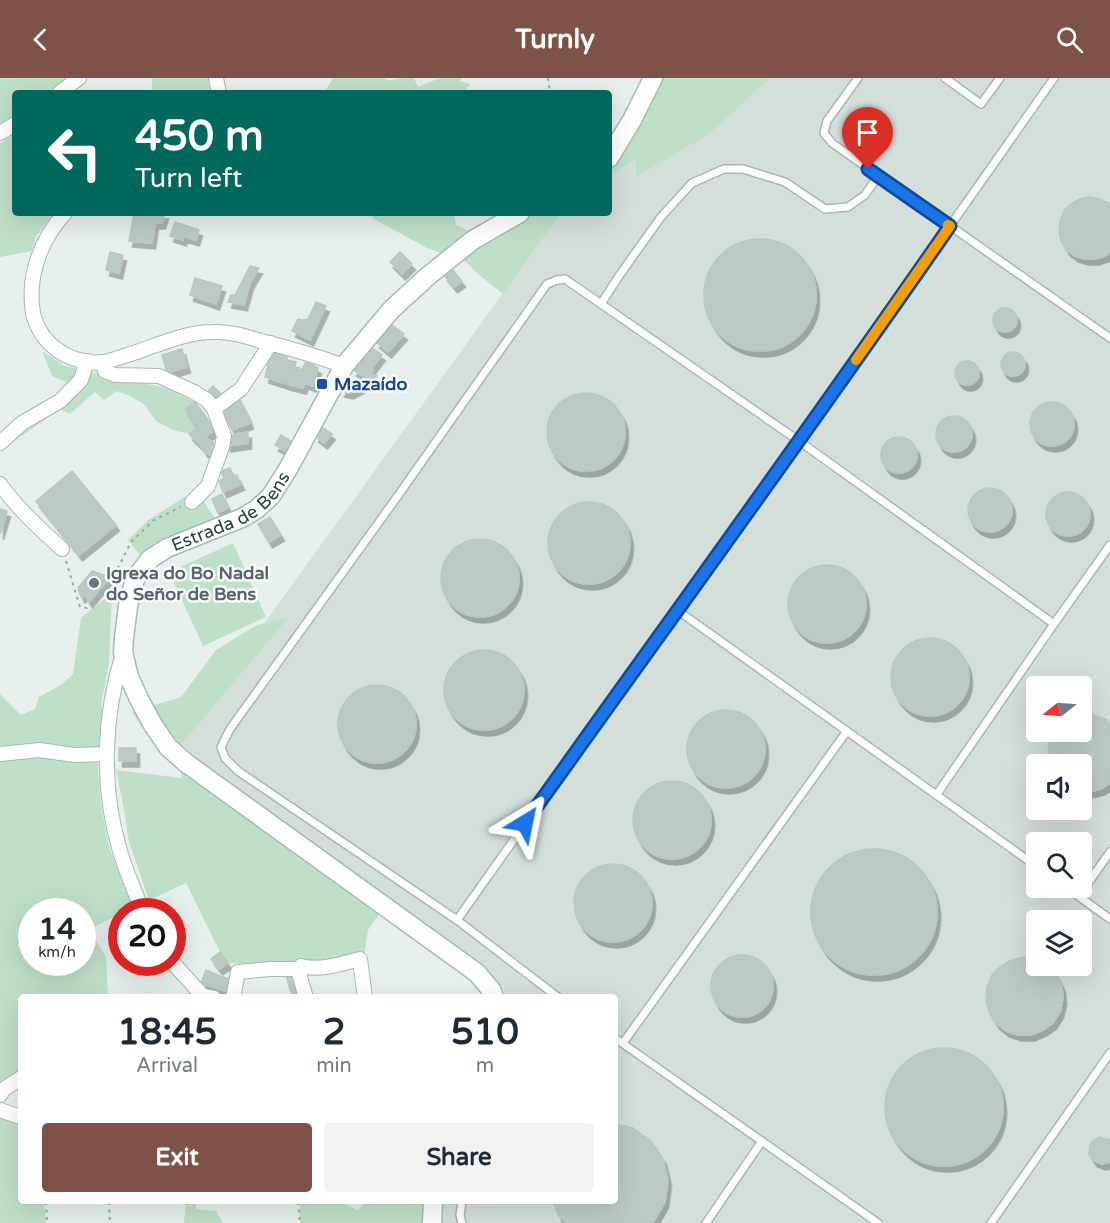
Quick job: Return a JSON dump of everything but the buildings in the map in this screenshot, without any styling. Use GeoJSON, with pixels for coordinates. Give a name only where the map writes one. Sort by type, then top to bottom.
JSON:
{"type":"FeatureCollection","features":[{"type":"Feature","properties":{"kind":"street"},"geometry":{"type":"LineString","coordinates":[[63,90],[79,78]]}},
{"type":"Feature","properties":{"kind":"street"},"geometry":{"type":"LineString","coordinates":[[612,153],[653,78]]}},
{"type":"Feature","properties":{"kind":"street"},"geometry":{"type":"LineString","coordinates":[[63,216],[51,230],[37,260],[32,284],[32,306],[38,326],[50,344],[61,353],[74,359],[103,362],[193,334],[229,332],[310,354],[344,366]]}},
{"type":"Feature","properties":{"kind":"street","name":"Estrada de Bens"},"geometry":{"type":"LineString","coordinates":[[488,994],[477,973],[186,763],[168,747],[139,699],[122,678],[128,606],[135,579],[150,559],[167,548],[242,518],[257,509],[271,496],[293,461],[344,366],[391,310],[472,240],[515,216]]}},
{"type":"Feature","properties":{"kind":"street"},"geometry":{"type":"LineString","coordinates":[[214,409],[241,389],[271,343]]}},
{"type":"Feature","properties":{"kind":"street"},"geometry":{"type":"LineString","coordinates":[[0,443],[22,423],[60,401],[81,380],[87,361]]}},
{"type":"Feature","properties":{"kind":"street"},"geometry":{"type":"LineString","coordinates":[[103,362],[105,371],[115,375],[159,376],[201,396],[214,409],[224,436],[222,447],[208,486],[192,502]]}},
{"type":"Feature","properties":{"kind":"street"},"geometry":{"type":"LineString","coordinates":[[0,484],[43,532],[63,549]]}},
{"type":"Feature","properties":{"kind":"street"},"geometry":{"type":"LineString","coordinates":[[122,678],[113,700],[106,754],[111,813],[119,851],[137,898]]}},
{"type":"Feature","properties":{"kind":"street"},"geometry":{"type":"LineString","coordinates":[[113,700],[127,696],[139,699]]}},
{"type":"Feature","properties":{"kind":"street"},"geometry":{"type":"LineString","coordinates":[[0,754],[39,750],[75,754],[106,754]]}},
{"type":"Feature","properties":{"kind":"street"},"geometry":{"type":"LineString","coordinates":[[234,994],[238,972],[298,969],[301,966],[327,968],[360,959],[364,994]]}},
{"type":"Feature","properties":{"kind":"street"},"geometry":{"type":"LineString","coordinates":[[298,969],[305,994]]}},
{"type":"Feature","properties":{"kind":"street"},"geometry":{"type":"LineString","coordinates":[[186,976],[204,994]]}},
{"type":"Feature","properties":{"kind":"street"},"geometry":{"type":"LineString","coordinates":[[0,1095],[4,1089],[18,1080]]}},
{"type":"Feature","properties":{"kind":"street"},"geometry":{"type":"LineString","coordinates":[[0,1110],[18,1116]]}},
{"type":"Feature","properties":{"kind":"street"},"geometry":{"type":"LineString","coordinates":[[432,1223],[433,1204]]}},
{"type":"Feature","properties":{"kind":"lane"},"geometry":{"type":"LineString","coordinates":[[858,78],[827,121],[824,133],[832,143],[1110,338]]}},
{"type":"Feature","properties":{"kind":"lane"},"geometry":{"type":"LineString","coordinates":[[945,78],[981,104],[999,78]]}},
{"type":"Feature","properties":{"kind":"lane"},"geometry":{"type":"LineString","coordinates":[[457,920],[799,441],[1054,78]]}},
{"type":"Feature","properties":{"kind":"lane"},"geometry":{"type":"LineString","coordinates":[[601,304],[661,217],[692,183],[724,169],[743,169],[785,182],[825,209],[848,207],[865,195],[878,176]]}},
{"type":"Feature","properties":{"kind":"lane"},"geometry":{"type":"LineString","coordinates":[[554,994],[457,920],[238,771],[225,758],[221,747],[230,729],[547,284],[565,279],[799,441],[1054,624]]}},
{"type":"Feature","properties":{"kind":"lane"},"geometry":{"type":"LineString","coordinates":[[937,794],[1110,545]]}},
{"type":"Feature","properties":{"kind":"lane"},"geometry":{"type":"LineString","coordinates":[[677,610],[1026,859]]}},
{"type":"Feature","properties":{"kind":"lane"},"geometry":{"type":"LineString","coordinates":[[623,1043],[847,731]]}},
{"type":"Feature","properties":{"kind":"lane"},"geometry":{"type":"LineString","coordinates":[[1092,877],[1110,852]]}},
{"type":"Feature","properties":{"kind":"lane"},"geometry":{"type":"LineString","coordinates":[[1081,898],[1110,919]]}},
{"type":"Feature","properties":{"kind":"lane"},"geometry":{"type":"LineString","coordinates":[[618,1040],[878,1223]]}},
{"type":"Feature","properties":{"kind":"lane"},"geometry":{"type":"LineString","coordinates":[[991,1223],[1110,1053]]}},
{"type":"Feature","properties":{"kind":"lane"},"geometry":{"type":"LineString","coordinates":[[705,1223],[762,1141]]}},
{"type":"Feature","properties":{"kind":"lane"},"geometry":{"type":"LineString","coordinates":[[462,1204],[460,1215],[462,1223]]}},
{"type":"Feature","properties":{"kind":"path"},"geometry":{"type":"LineString","coordinates":[[63,549],[80,607],[87,608],[96,601],[110,583],[116,580]]}},
{"type":"Feature","properties":{"kind":"path"},"geometry":{"type":"LineString","coordinates":[[46,1204],[47,1223]]}},
{"type":"Feature","properties":{"kind":"path"},"geometry":{"type":"LineString","coordinates":[[109,1204],[110,1223]]}},
{"type":"Feature","properties":{"kind":"path"},"geometry":{"type":"LineString","coordinates":[[298,1204],[300,1223]]}},
{"type":"Feature","properties":{"kind":"shaded area"},"geometry":{"type":"Polygon","coordinates":[[[755,78],[1110,78],[1110,1223],[443,1223],[444,1204],[618,1204],[618,994],[505,994],[503,985],[177,744],[559,216],[612,216],[612,174],[755,78]]]}},
{"type":"Feature","properties":{"kind":"green space"},"geometry":{"type":"Polygon","coordinates":[[[0,78],[67,78],[51,90],[12,90],[12,117],[0,125],[0,78]]]}},
{"type":"Feature","properties":{"kind":"green space"},"geometry":{"type":"Polygon","coordinates":[[[152,78],[208,78],[210,90],[152,90],[152,78]]]}},
{"type":"Feature","properties":{"kind":"green space"},"geometry":{"type":"Polygon","coordinates":[[[333,78],[393,80],[414,78],[418,87],[440,78],[462,78],[460,81],[470,84],[466,90],[326,90],[333,78]]]}},
{"type":"Feature","properties":{"kind":"green space"},"geometry":{"type":"Polygon","coordinates":[[[644,78],[769,79],[709,134],[636,177],[636,159],[612,174],[612,140],[644,78]]]}},
{"type":"Feature","properties":{"kind":"green space"},"geometry":{"type":"Polygon","coordinates":[[[12,135],[12,216],[52,216],[36,236],[32,251],[0,257],[0,144],[12,135]]]}},
{"type":"Feature","properties":{"kind":"green space"},"geometry":{"type":"Polygon","coordinates":[[[373,216],[454,216],[456,225],[468,230],[496,216],[559,216],[503,294],[466,262],[427,248],[372,218],[373,216]]]}},
{"type":"Feature","properties":{"kind":"green space"},"geometry":{"type":"Polygon","coordinates":[[[42,351],[65,366],[166,388],[195,402],[185,409],[198,427],[189,434],[173,430],[156,421],[144,404],[130,396],[117,391],[104,400],[95,392],[70,414],[60,409],[0,451],[0,436],[68,389],[66,382],[52,376],[42,351]]]}},
{"type":"Feature","properties":{"kind":"green space"},"geometry":{"type":"Polygon","coordinates":[[[196,490],[216,520],[164,540],[140,555],[128,540],[148,520],[196,490]]]}},
{"type":"Feature","properties":{"kind":"green space"},"geometry":{"type":"Polygon","coordinates":[[[233,543],[266,617],[203,646],[169,572],[233,543]]]}},
{"type":"Feature","properties":{"kind":"green space"},"geometry":{"type":"Polygon","coordinates":[[[112,593],[109,663],[101,705],[105,713],[99,741],[98,772],[109,847],[129,898],[108,898],[108,920],[96,926],[96,898],[18,898],[18,976],[96,976],[96,941],[106,957],[108,994],[18,994],[18,1074],[7,1078],[0,1084],[0,694],[21,715],[35,709],[39,697],[61,685],[73,674],[81,618],[112,593]]]}},
{"type":"Feature","properties":{"kind":"green space"},"geometry":{"type":"Polygon","coordinates":[[[288,618],[180,746],[503,985],[482,989],[381,912],[368,930],[364,957],[286,966],[228,963],[220,952],[186,883],[153,898],[148,898],[129,842],[116,770],[182,778],[181,771],[162,755],[132,712],[181,697],[216,650],[257,625],[288,618]]]}},
{"type":"Feature","properties":{"kind":"green space"},"geometry":{"type":"Polygon","coordinates":[[[0,1114],[18,1120],[18,1204],[44,1204],[46,1223],[0,1223],[0,1114]]]}},
{"type":"Feature","properties":{"kind":"green space"},"geometry":{"type":"Polygon","coordinates":[[[186,1204],[196,1204],[196,1209],[216,1211],[223,1223],[184,1223],[186,1204]]]}},
{"type":"Feature","properties":{"kind":"green space"},"geometry":{"type":"Polygon","coordinates":[[[300,1204],[344,1204],[358,1210],[363,1204],[444,1204],[443,1223],[300,1223],[300,1204]]]}},
{"type":"Feature","properties":{"kind":"slow traffic"},"geometry":{"type":"LineString","coordinates":[[856,360],[950,226],[948,225]]}},
{"type":"Feature","properties":{"kind":"place","name":"Mazaído"},"geometry":{"type":"Point","coordinates":[322,384]}},
{"type":"Feature","properties":{"kind":"place","name":"Igrexa do Bo Nadal do Señor de Bens"},"geometry":{"type":"Point","coordinates":[94,583]}},
{"type":"Feature","properties":{"kind":"route"},"geometry":{"type":"LineString","coordinates":[[525,823],[950,226],[868,169]]}}]}
